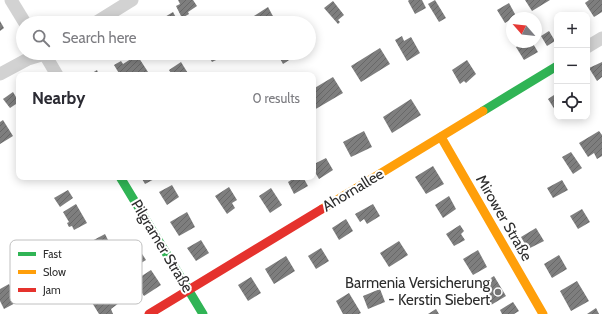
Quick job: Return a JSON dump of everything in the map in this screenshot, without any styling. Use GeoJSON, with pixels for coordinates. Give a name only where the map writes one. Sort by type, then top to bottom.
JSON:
{"type":"FeatureCollection","features":[{"type":"Feature","properties":{"kind":"street"},"geometry":{"type":"LineString","coordinates":[[11,0],[21,16]]}},
{"type":"Feature","properties":{"kind":"street"},"geometry":{"type":"LineString","coordinates":[[106,16],[132,0]]}},
{"type":"Feature","properties":{"kind":"street"},"geometry":{"type":"LineString","coordinates":[[590,45],[602,38]]}},
{"type":"Feature","properties":{"kind":"street"},"geometry":{"type":"LineString","coordinates":[[0,74],[26,60]]}},
{"type":"Feature","properties":{"kind":"street"},"geometry":{"type":"LineString","coordinates":[[48,60],[55,72]]}},
{"type":"Feature","properties":{"kind":"street","name":"Ahornallee"},"geometry":{"type":"LineString","coordinates":[[149,314],[554,68]]}},
{"type":"Feature","properties":{"kind":"street","name":"Mirower Straße"},"geometry":{"type":"LineString","coordinates":[[441,137],[543,314]]}},
{"type":"Feature","properties":{"kind":"street","name":"Pilgramer Straße"},"geometry":{"type":"LineString","coordinates":[[122,180],[203,314]]}},
{"type":"Feature","properties":{"kind":"building"},"geometry":{"type":"Polygon","coordinates":[[[178,0],[193,0],[197,6],[188,12],[189,14],[181,16],[176,6],[180,4],[178,0]]]}},
{"type":"Feature","properties":{"kind":"building"},"geometry":{"type":"Polygon","coordinates":[[[422,0],[426,8],[415,14],[408,1],[422,0]]]}},
{"type":"Feature","properties":{"kind":"building"},"geometry":{"type":"Polygon","coordinates":[[[435,0],[446,18],[439,22],[428,4],[435,0]]]}},
{"type":"Feature","properties":{"kind":"building"},"geometry":{"type":"Polygon","coordinates":[[[525,0],[550,0],[532,11],[525,0]]]}},
{"type":"Feature","properties":{"kind":"building"},"geometry":{"type":"Polygon","coordinates":[[[589,0],[602,0],[602,12],[594,17],[585,3],[589,0]]]}},
{"type":"Feature","properties":{"kind":"building"},"geometry":{"type":"Polygon","coordinates":[[[333,1],[344,15],[338,20],[340,22],[338,24],[324,8],[333,1]]]}},
{"type":"Feature","properties":{"kind":"building"},"geometry":{"type":"Polygon","coordinates":[[[509,3],[514,12],[506,12],[505,23],[497,10],[509,3]]]}},
{"type":"Feature","properties":{"kind":"building"},"geometry":{"type":"Polygon","coordinates":[[[268,7],[273,16],[254,16],[268,7]]]}},
{"type":"Feature","properties":{"kind":"building"},"geometry":{"type":"Polygon","coordinates":[[[173,12],[175,16],[166,16],[173,12]]]}},
{"type":"Feature","properties":{"kind":"building"},"geometry":{"type":"Polygon","coordinates":[[[0,21],[4,28],[0,31],[0,21]]]}},
{"type":"Feature","properties":{"kind":"building"},"geometry":{"type":"Polygon","coordinates":[[[549,31],[554,42],[547,46],[542,35],[549,31]]]}},
{"type":"Feature","properties":{"kind":"building"},"geometry":{"type":"Polygon","coordinates":[[[402,36],[404,41],[411,37],[420,53],[407,61],[395,40],[402,36]]]}},
{"type":"Feature","properties":{"kind":"building"},"geometry":{"type":"Polygon","coordinates":[[[380,48],[390,64],[361,82],[351,66],[380,48]]]}},
{"type":"Feature","properties":{"kind":"building"},"geometry":{"type":"Polygon","coordinates":[[[517,48],[536,48],[538,52],[524,60],[517,48]]]}},
{"type":"Feature","properties":{"kind":"building"},"geometry":{"type":"Polygon","coordinates":[[[129,60],[140,60],[148,72],[118,72],[114,65],[121,61],[123,64],[129,60]]]}},
{"type":"Feature","properties":{"kind":"building"},"geometry":{"type":"Polygon","coordinates":[[[281,60],[289,60],[283,64],[281,60]]]}},
{"type":"Feature","properties":{"kind":"building"},"geometry":{"type":"Polygon","coordinates":[[[467,60],[476,74],[466,83],[464,81],[460,84],[452,70],[467,60]]]}},
{"type":"Feature","properties":{"kind":"building"},"geometry":{"type":"Polygon","coordinates":[[[181,62],[187,72],[170,72],[169,70],[181,62]]]}},
{"type":"Feature","properties":{"kind":"building"},"geometry":{"type":"Polygon","coordinates":[[[602,62],[602,77],[597,81],[590,68],[602,62]]]}},
{"type":"Feature","properties":{"kind":"building"},"geometry":{"type":"Polygon","coordinates":[[[333,77],[343,93],[316,109],[316,87],[333,77]]]}},
{"type":"Feature","properties":{"kind":"building"},"geometry":{"type":"Polygon","coordinates":[[[13,92],[16,97],[16,104],[10,108],[3,99],[13,92]]]}},
{"type":"Feature","properties":{"kind":"building"},"geometry":{"type":"Polygon","coordinates":[[[554,95],[554,108],[548,99],[554,95]]]}},
{"type":"Feature","properties":{"kind":"building"},"geometry":{"type":"Polygon","coordinates":[[[411,99],[421,115],[392,133],[383,117],[411,99]]]}},
{"type":"Feature","properties":{"kind":"building"},"geometry":{"type":"Polygon","coordinates":[[[3,120],[13,136],[0,144],[0,122],[3,120]]]}},
{"type":"Feature","properties":{"kind":"building"},"geometry":{"type":"Polygon","coordinates":[[[364,131],[372,147],[351,157],[343,142],[364,131]]]}},
{"type":"Feature","properties":{"kind":"building"},"geometry":{"type":"Polygon","coordinates":[[[599,131],[602,135],[602,156],[597,159],[594,153],[588,157],[579,143],[599,131]]]}},
{"type":"Feature","properties":{"kind":"building"},"geometry":{"type":"Polygon","coordinates":[[[571,152],[582,168],[573,174],[562,157],[571,152]]]}},
{"type":"Feature","properties":{"kind":"building"},"geometry":{"type":"Polygon","coordinates":[[[326,158],[333,170],[319,179],[316,174],[316,163],[326,158]]]}},
{"type":"Feature","properties":{"kind":"building"},"geometry":{"type":"Polygon","coordinates":[[[433,166],[444,184],[426,194],[415,177],[433,166]]]}},
{"type":"Feature","properties":{"kind":"building"},"geometry":{"type":"Polygon","coordinates":[[[143,180],[152,180],[145,184],[143,180]]]}},
{"type":"Feature","properties":{"kind":"building"},"geometry":{"type":"Polygon","coordinates":[[[291,180],[305,180],[308,186],[294,194],[288,182],[291,180]]]}},
{"type":"Feature","properties":{"kind":"building"},"geometry":{"type":"Polygon","coordinates":[[[562,180],[568,190],[553,198],[547,188],[562,180]]]}},
{"type":"Feature","properties":{"kind":"building"},"geometry":{"type":"Polygon","coordinates":[[[172,185],[179,197],[167,205],[159,192],[172,185]]]}},
{"type":"Feature","properties":{"kind":"building"},"geometry":{"type":"Polygon","coordinates":[[[229,187],[237,200],[232,203],[235,208],[227,214],[215,196],[229,187]]]}},
{"type":"Feature","properties":{"kind":"building"},"geometry":{"type":"Polygon","coordinates":[[[271,188],[282,205],[270,213],[259,196],[271,188]]]}},
{"type":"Feature","properties":{"kind":"building"},"geometry":{"type":"Polygon","coordinates":[[[68,190],[73,198],[60,207],[54,198],[68,190]]]}},
{"type":"Feature","properties":{"kind":"building"},"geometry":{"type":"Polygon","coordinates":[[[449,196],[456,209],[443,218],[435,205],[449,196]]]}},
{"type":"Feature","properties":{"kind":"building"},"geometry":{"type":"Polygon","coordinates":[[[76,204],[87,223],[74,230],[72,226],[69,227],[67,223],[69,222],[63,212],[76,204]]]}},
{"type":"Feature","properties":{"kind":"building"},"geometry":{"type":"Polygon","coordinates":[[[373,204],[380,216],[367,224],[364,219],[360,222],[355,214],[373,204]]]}},
{"type":"Feature","properties":{"kind":"building"},"geometry":{"type":"Polygon","coordinates":[[[582,209],[590,222],[578,229],[570,216],[582,209]]]}},
{"type":"Feature","properties":{"kind":"building"},"geometry":{"type":"Polygon","coordinates":[[[187,212],[195,227],[179,236],[170,222],[187,212]]]}},
{"type":"Feature","properties":{"kind":"building"},"geometry":{"type":"Polygon","coordinates":[[[346,219],[353,231],[339,240],[332,228],[346,219]]]}},
{"type":"Feature","properties":{"kind":"building"},"geometry":{"type":"Polygon","coordinates":[[[460,225],[464,231],[461,234],[465,240],[454,246],[446,234],[460,225]]]}},
{"type":"Feature","properties":{"kind":"building"},"geometry":{"type":"Polygon","coordinates":[[[536,228],[544,241],[528,249],[521,237],[536,228]]]}},
{"type":"Feature","properties":{"kind":"building"},"geometry":{"type":"Polygon","coordinates":[[[105,234],[108,240],[94,240],[105,234]]]}},
{"type":"Feature","properties":{"kind":"building"},"geometry":{"type":"Polygon","coordinates":[[[201,240],[209,253],[196,261],[187,248],[201,240]]]}},
{"type":"Feature","properties":{"kind":"building"},"geometry":{"type":"Polygon","coordinates":[[[399,241],[408,255],[389,267],[380,253],[399,241]]]}},
{"type":"Feature","properties":{"kind":"building"},"geometry":{"type":"Polygon","coordinates":[[[321,248],[329,261],[316,269],[308,256],[321,248]]]}},
{"type":"Feature","properties":{"kind":"building"},"geometry":{"type":"Polygon","coordinates":[[[478,250],[487,267],[473,275],[463,259],[478,250]]]}},
{"type":"Feature","properties":{"kind":"building"},"geometry":{"type":"Polygon","coordinates":[[[142,254],[146,260],[142,262],[142,254]]]}},
{"type":"Feature","properties":{"kind":"building"},"geometry":{"type":"Polygon","coordinates":[[[559,255],[567,269],[552,278],[544,264],[559,255]]]}},
{"type":"Feature","properties":{"kind":"building"},"geometry":{"type":"Polygon","coordinates":[[[286,256],[295,271],[274,284],[265,269],[286,256]]]}},
{"type":"Feature","properties":{"kind":"building"},"geometry":{"type":"Polygon","coordinates":[[[151,270],[161,285],[144,296],[142,293],[142,276],[151,270]]]}},
{"type":"Feature","properties":{"kind":"building"},"geometry":{"type":"Polygon","coordinates":[[[494,276],[506,296],[491,305],[480,285],[494,276]]]}},
{"type":"Feature","properties":{"kind":"building"},"geometry":{"type":"Polygon","coordinates":[[[251,277],[261,293],[248,301],[238,285],[251,277]]]}},
{"type":"Feature","properties":{"kind":"building"},"geometry":{"type":"Polygon","coordinates":[[[577,281],[589,301],[571,311],[560,291],[577,281]]]}},
{"type":"Feature","properties":{"kind":"building"},"geometry":{"type":"Polygon","coordinates":[[[9,284],[10,286],[10,304],[14,304],[4,309],[0,301],[0,289],[9,284]]]}},
{"type":"Feature","properties":{"kind":"building"},"geometry":{"type":"Polygon","coordinates":[[[380,289],[385,302],[368,309],[363,296],[380,289]]]}},
{"type":"Feature","properties":{"kind":"building"},"geometry":{"type":"Polygon","coordinates":[[[349,293],[361,313],[343,314],[336,301],[349,293]]]}},
{"type":"Feature","properties":{"kind":"building"},"geometry":{"type":"Polygon","coordinates":[[[513,302],[519,311],[514,314],[502,314],[500,310],[513,302]]]}},
{"type":"Feature","properties":{"kind":"building"},"geometry":{"type":"Polygon","coordinates":[[[93,304],[118,304],[111,309],[113,314],[99,314],[93,304]]]}},
{"type":"Feature","properties":{"kind":"building"},"geometry":{"type":"Polygon","coordinates":[[[596,308],[599,314],[587,314],[596,308]]]}},
{"type":"Feature","properties":{"kind":"building"},"geometry":{"type":"Polygon","coordinates":[[[436,309],[439,314],[428,314],[436,309]]]}},
{"type":"Feature","properties":{"kind":"traffic: fast"},"geometry":{"type":"LineString","coordinates":[[483,111],[554,68]]}},
{"type":"Feature","properties":{"kind":"traffic: fast"},"geometry":{"type":"LineString","coordinates":[[122,180],[203,314]]}},
{"type":"Feature","properties":{"kind":"traffic: slow"},"geometry":{"type":"LineString","coordinates":[[322,209],[483,111]]}},
{"type":"Feature","properties":{"kind":"traffic: slow"},"geometry":{"type":"LineString","coordinates":[[441,137],[543,314]]}},
{"type":"Feature","properties":{"kind":"traffic: jam"},"geometry":{"type":"LineString","coordinates":[[149,314],[322,209]]}},
{"type":"Feature","properties":{"kind":"place","name":"Barmenia Versicherung - Kerstin Siebert"},"geometry":{"type":"Point","coordinates":[498,292]}}]}
